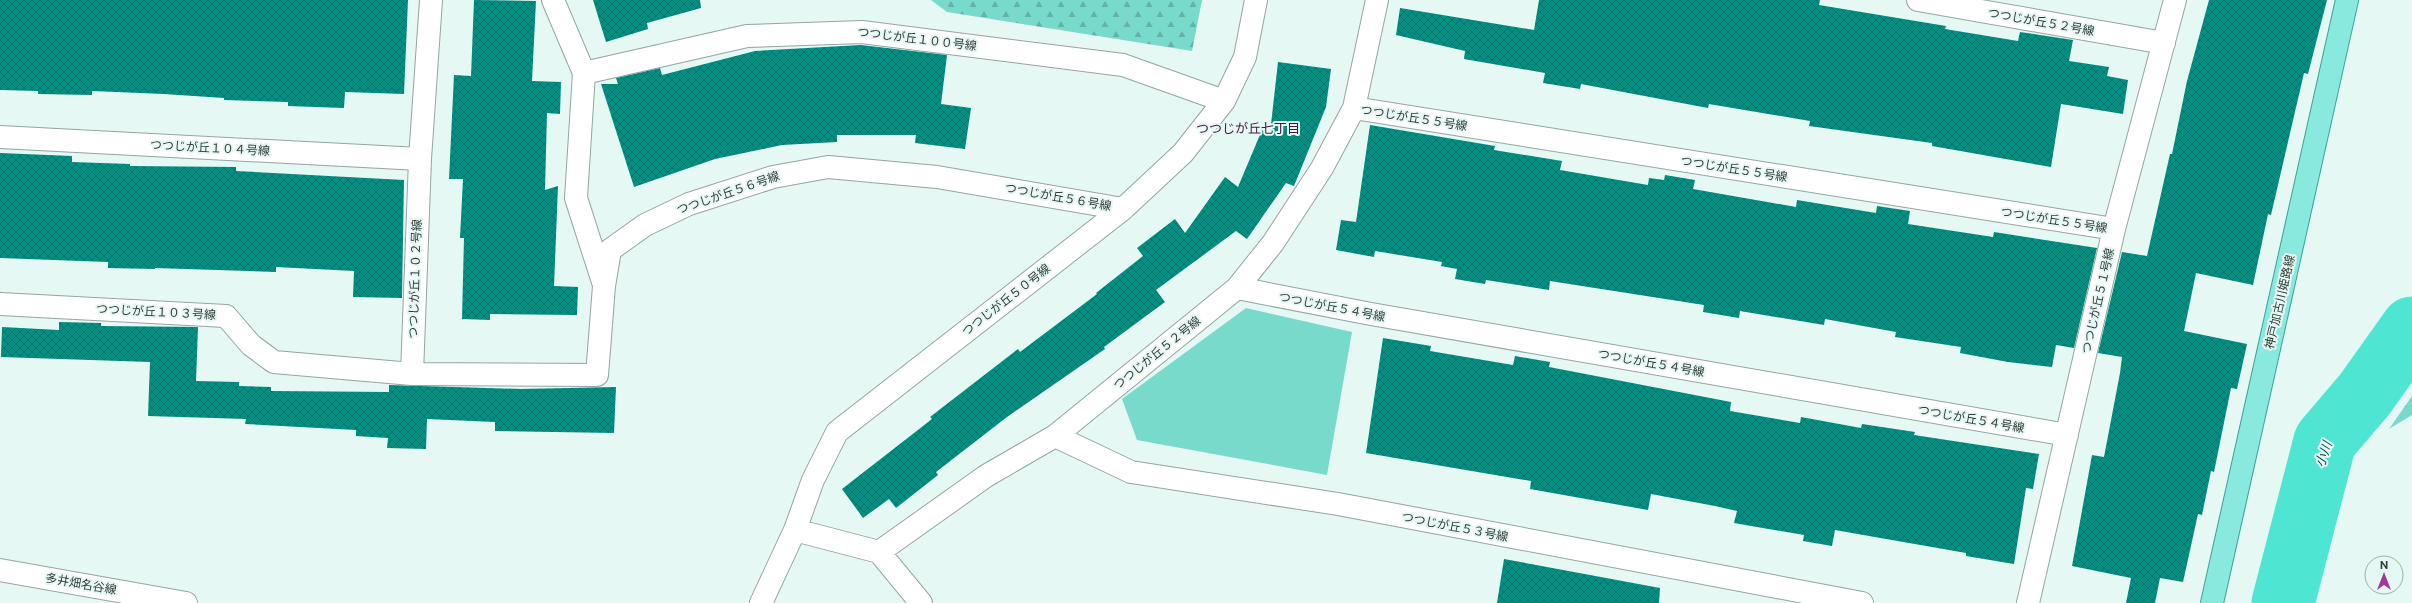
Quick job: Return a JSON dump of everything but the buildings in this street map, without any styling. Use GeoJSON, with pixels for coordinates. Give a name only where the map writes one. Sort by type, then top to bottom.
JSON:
{"type":"FeatureCollection","features":[{"type":"Feature","properties":{"kind":"main road","name":"神戸加古川姫路線"},"geometry":{"type":"LineString","coordinates":[[2212,603],[2347,0]]}},
{"type":"Feature","properties":{"kind":"street","name":"つつじが丘１０２号線"},"geometry":{"type":"LineString","coordinates":[[412,374],[420,159],[431,0]]}},
{"type":"Feature","properties":{"kind":"street"},"geometry":{"type":"LineString","coordinates":[[553,0],[584,73],[576,198],[604,286]]}},
{"type":"Feature","properties":{"kind":"street","name":"つつじが丘５０号線"},"geometry":{"type":"LineString","coordinates":[[761,603],[795,530],[813,480],[837,432],[1123,209],[1182,153],[1224,101],[1245,56],[1256,0]]}},
{"type":"Feature","properties":{"kind":"street","name":"つつじが丘５２号線"},"geometry":{"type":"LineString","coordinates":[[879,552],[986,476],[1055,436],[1237,288],[1273,243],[1322,168],[1354,108],[1377,0]]}},
{"type":"Feature","properties":{"kind":"street","name":"つつじが丘５２号線"},"geometry":{"type":"LineString","coordinates":[[1918,0],[2164,43]]}},
{"type":"Feature","properties":{"kind":"street","name":"つつじが丘５１号線"},"geometry":{"type":"LineString","coordinates":[[2028,603],[2114,229],[2175,0]]}},
{"type":"Feature","properties":{"kind":"street","name":"つつじが丘１００号線"},"geometry":{"type":"LineString","coordinates":[[584,73],[748,36],[862,32],[1123,65],[1224,101]]}},
{"type":"Feature","properties":{"kind":"street","name":"つつじが丘５５号線"},"geometry":{"type":"LineString","coordinates":[[1354,108],[2114,229]]}},
{"type":"Feature","properties":{"kind":"street","name":"つつじが丘１０４号線"},"geometry":{"type":"LineString","coordinates":[[0,137],[420,159]]}},
{"type":"Feature","properties":{"kind":"street","name":"つつじが丘５６号線"},"geometry":{"type":"LineString","coordinates":[[412,374],[597,375],[604,286],[610,250],[645,225],[689,204],[773,176],[828,167],[937,177],[1123,209]]}},
{"type":"Feature","properties":{"kind":"street","name":"つつじが丘５４号線"},"geometry":{"type":"LineString","coordinates":[[1237,288],[1662,365],[2066,435]]}},
{"type":"Feature","properties":{"kind":"street","name":"つつじが丘１０３号線"},"geometry":{"type":"LineString","coordinates":[[0,304],[226,316],[251,345],[274,362],[412,374]]}},
{"type":"Feature","properties":{"kind":"street","name":"つつじが丘５３号線"},"geometry":{"type":"LineString","coordinates":[[1055,436],[1131,472],[1338,504],[1862,603]]}},
{"type":"Feature","properties":{"kind":"street"},"geometry":{"type":"LineString","coordinates":[[795,530],[879,552],[921,603]]}},
{"type":"Feature","properties":{"kind":"street","name":"多井畑名谷線"},"geometry":{"type":"LineString","coordinates":[[0,570],[186,603]]}},
{"type":"Feature","properties":{"kind":"green space"},"geometry":{"type":"Polygon","coordinates":[[[931,0],[1202,0],[1192,51],[947,12],[931,0]]]}},
{"type":"Feature","properties":{"kind":"green space"},"geometry":{"type":"Polygon","coordinates":[[[1246,308],[1352,332],[1327,475],[1137,440],[1122,399],[1246,308]]]}},
{"type":"Feature","properties":{"kind":"green space"},"geometry":{"type":"Polygon","coordinates":[[[2412,396],[2412,415],[2389,429],[2412,396]]]}},
{"type":"Feature","properties":{"kind":"waterway","name":"小川"},"geometry":{"type":"LineString","coordinates":[[2283,603],[2325,441],[2365,394],[2412,328]]}},
{"type":"Feature","properties":{"kind":"district","name":"つつじが丘七丁目"},"geometry":{"type":"Point","coordinates":[1248,128]}}]}
